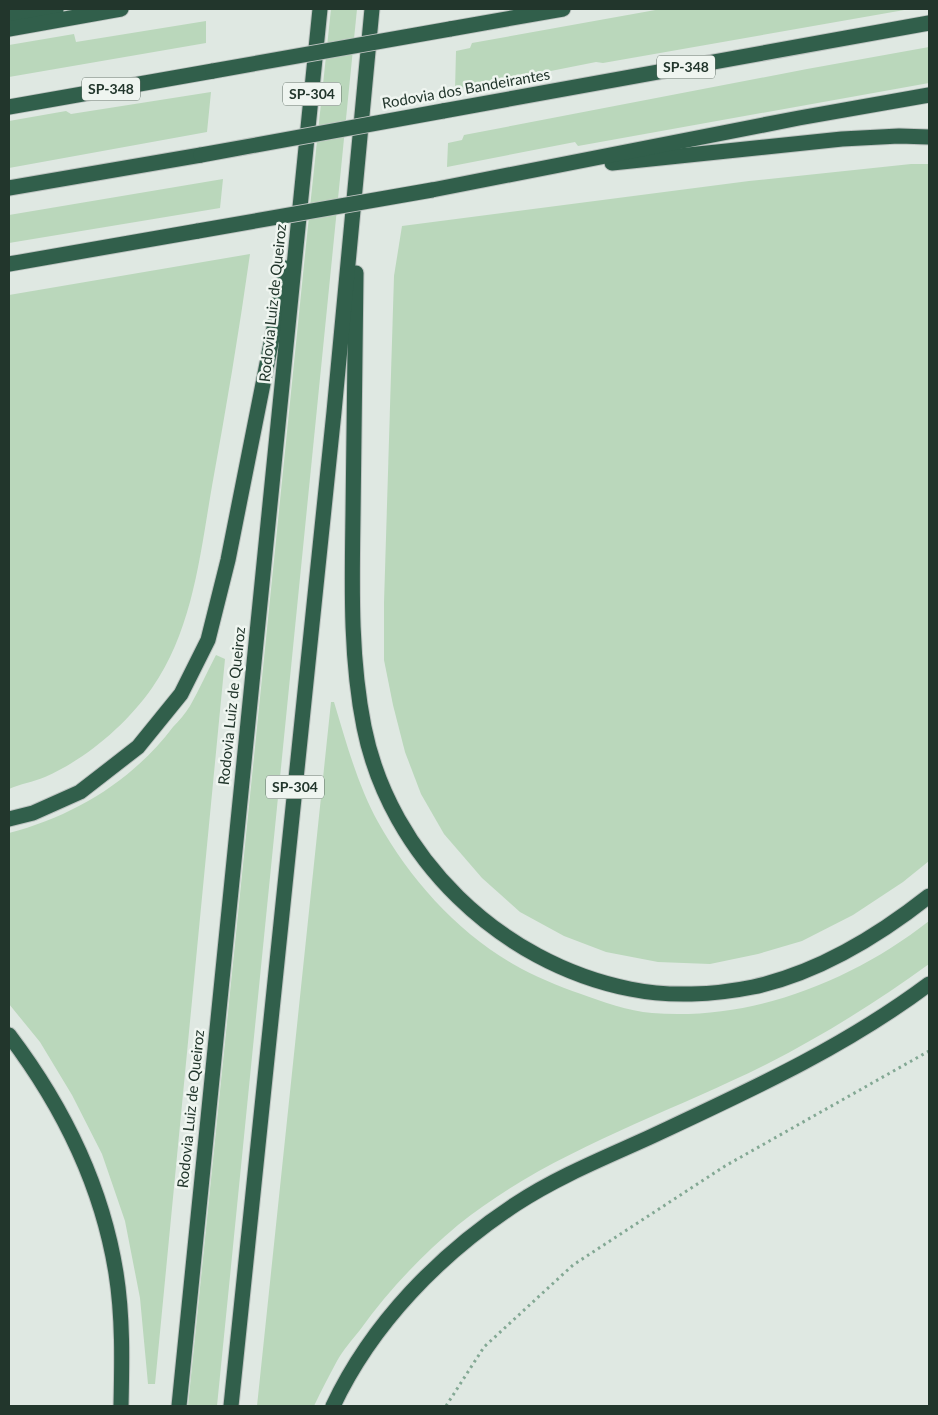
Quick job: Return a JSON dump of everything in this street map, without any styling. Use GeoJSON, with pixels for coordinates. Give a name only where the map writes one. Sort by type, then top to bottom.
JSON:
{"type":"FeatureCollection","features":[{"type":"Feature","properties":{"kind":"highway"},"geometry":{"type":"LineString","coordinates":[[9,16],[88,9]]}},
{"type":"Feature","properties":{"kind":"highway"},"geometry":{"type":"LineString","coordinates":[[9,29],[120,9]]}},
{"type":"Feature","properties":{"kind":"highway","name":"Rodovia Luiz de Queiroz"},"geometry":{"type":"LineString","coordinates":[[179,1406],[320,9]]}},
{"type":"Feature","properties":{"kind":"highway","name":"SP-304"},"geometry":{"type":"LineString","coordinates":[[232,1406],[333,422],[372,9]]}},
{"type":"Feature","properties":{"kind":"highway","name":"SP-348"},"geometry":{"type":"LineString","coordinates":[[9,107],[563,9]]}},
{"type":"Feature","properties":{"kind":"highway","name":"Rodovia dos Bandeirantes"},"geometry":{"type":"LineString","coordinates":[[9,188],[929,23]]}},
{"type":"Feature","properties":{"kind":"highway"},"geometry":{"type":"LineString","coordinates":[[9,266],[432,190],[799,118],[929,95]]}},
{"type":"Feature","properties":{"kind":"highway"},"geometry":{"type":"LineString","coordinates":[[518,173],[842,139],[899,136],[929,138]]}},
{"type":"Feature","properties":{"kind":"highway"},"geometry":{"type":"LineString","coordinates":[[357,167],[352,602],[356,668],[364,728],[378,776],[396,817],[416,848],[442,882],[466,906],[493,927],[521,946],[557,966],[592,980],[632,990],[673,993],[715,992],[753,987],[818,966],[877,933],[929,896]]}},
{"type":"Feature","properties":{"kind":"highway"},"geometry":{"type":"LineString","coordinates":[[9,819],[33,813],[80,792],[138,747],[181,694],[208,640],[228,560],[304,179]]}},
{"type":"Feature","properties":{"kind":"highway"},"geometry":{"type":"LineString","coordinates":[[333,1406],[341,1389],[374,1338],[409,1294],[476,1233],[516,1204],[566,1176],[800,1065],[854,1035],[929,984]]}},
{"type":"Feature","properties":{"kind":"highway"},"geometry":{"type":"LineString","coordinates":[[9,1035],[32,1065],[59,1110],[84,1161],[102,1213],[116,1273],[122,1339],[121,1406]]}},
{"type":"Feature","properties":{"kind":"path"},"geometry":{"type":"LineString","coordinates":[[446,1406],[484,1347],[573,1264],[725,1166],[929,1051]]}},
{"type":"Feature","properties":{"kind":"green space"},"geometry":{"type":"Polygon","coordinates":[[[331,9],[357,9],[217,1406],[188,1406],[306,245],[331,9]]]}},
{"type":"Feature","properties":{"kind":"green space"},"geometry":{"type":"Polygon","coordinates":[[[661,9],[910,9],[603,63],[596,62],[455,90],[456,51],[470,48],[472,43],[661,9]]]}},
{"type":"Feature","properties":{"kind":"green space"},"geometry":{"type":"Polygon","coordinates":[[[206,21],[206,43],[9,77],[9,45],[74,34],[76,42],[206,21]]]}},
{"type":"Feature","properties":{"kind":"green space"},"geometry":{"type":"Polygon","coordinates":[[[929,47],[929,83],[578,146],[575,142],[447,167],[448,143],[462,140],[464,135],[929,47]]]}},
{"type":"Feature","properties":{"kind":"green space"},"geometry":{"type":"Polygon","coordinates":[[[211,92],[207,132],[9,168],[9,121],[66,111],[71,114],[211,92]]]}},
{"type":"Feature","properties":{"kind":"green space"},"geometry":{"type":"Polygon","coordinates":[[[911,164],[929,164],[929,861],[903,882],[853,915],[802,941],[758,954],[710,964],[658,962],[606,952],[564,936],[520,912],[482,878],[444,834],[421,794],[405,752],[393,705],[384,660],[384,603],[394,276],[402,226],[749,181],[911,164]]]}},
{"type":"Feature","properties":{"kind":"green space"},"geometry":{"type":"Polygon","coordinates":[[[223,179],[220,208],[9,243],[9,215],[223,179]]]}},
{"type":"Feature","properties":{"kind":"green space"},"geometry":{"type":"Polygon","coordinates":[[[250,254],[199,565],[186,616],[177,641],[166,665],[152,688],[118,728],[90,751],[60,770],[9,789],[9,295],[250,254]]]}},
{"type":"Feature","properties":{"kind":"green space"},"geometry":{"type":"Polygon","coordinates":[[[216,655],[225,659],[155,1384],[148,1384],[140,1298],[125,1221],[102,1154],[72,1095],[40,1042],[9,1004],[9,833],[33,826],[79,806],[120,780],[139,764],[186,712],[216,655]]]}},
{"type":"Feature","properties":{"kind":"green space"},"geometry":{"type":"Polygon","coordinates":[[[331,702],[334,702],[364,794],[378,822],[405,864],[436,902],[472,936],[492,951],[529,973],[572,991],[625,1008],[652,1013],[689,1014],[726,1011],[798,993],[833,979],[867,962],[899,943],[929,921],[929,964],[850,1017],[788,1053],[728,1083],[568,1155],[493,1199],[444,1237],[394,1288],[342,1353],[314,1406],[257,1406],[331,702]]]}}]}
